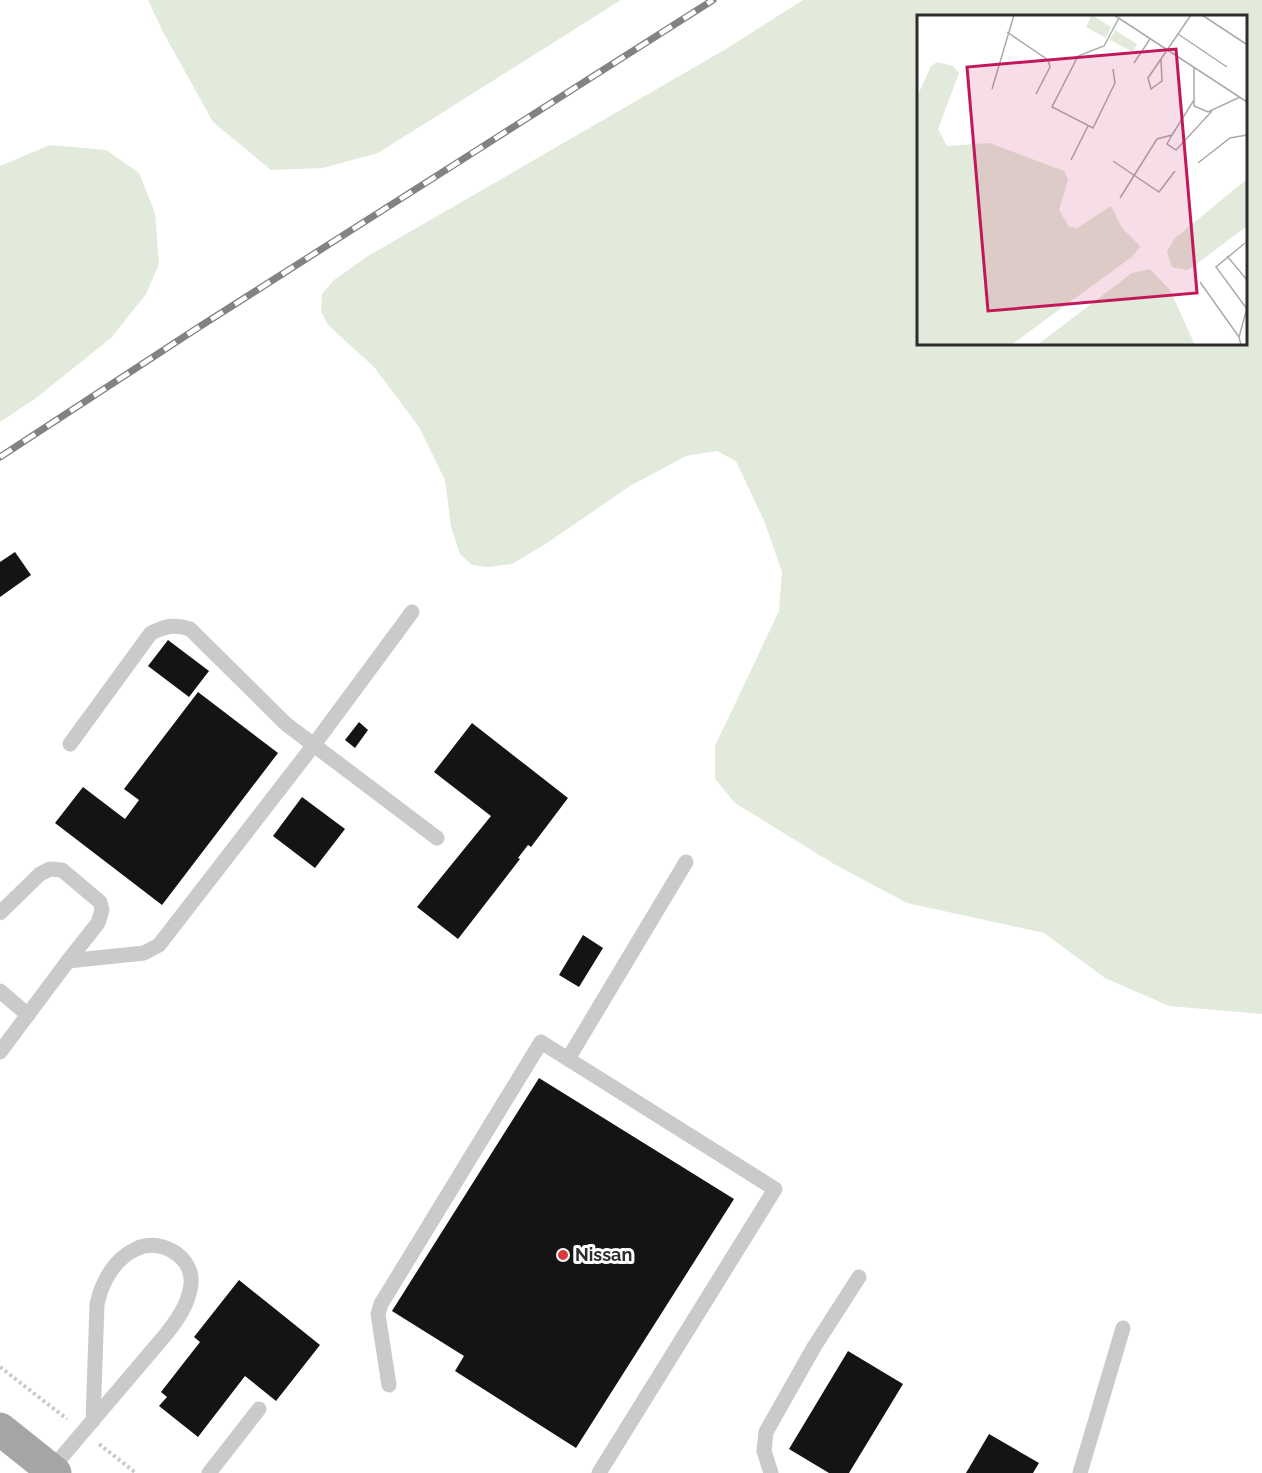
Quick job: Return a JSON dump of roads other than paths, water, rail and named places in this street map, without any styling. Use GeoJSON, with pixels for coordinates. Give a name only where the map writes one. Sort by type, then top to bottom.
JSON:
{"type":"FeatureCollection","features":[{"type":"Feature","properties":{"kind":"main road"},"geometry":{"type":"LineString","coordinates":[[0,1429],[51,1472]]}},
{"type":"Feature","properties":{"kind":"lane"},"geometry":{"type":"LineString","coordinates":[[68,961],[144,953],[159,945],[313,746],[412,612]]}},
{"type":"Feature","properties":{"kind":"lane"},"geometry":{"type":"LineString","coordinates":[[70,744],[151,633],[166,625],[179,626],[190,629],[252,692],[313,746],[437,838]]}},
{"type":"Feature","properties":{"kind":"lane"},"geometry":{"type":"LineString","coordinates":[[568,1059],[686,862]]}},
{"type":"Feature","properties":{"kind":"lane"},"geometry":{"type":"LineString","coordinates":[[0,914],[40,874],[50,869],[62,870],[100,902],[102,910],[98,923],[0,1052]]}},
{"type":"Feature","properties":{"kind":"lane"},"geometry":{"type":"LineString","coordinates":[[0,991],[28,1015]]}},
{"type":"Feature","properties":{"kind":"lane"},"geometry":{"type":"LineString","coordinates":[[389,1385],[378,1314],[381,1304],[541,1042],[775,1189],[599,1473]]}},
{"type":"Feature","properties":{"kind":"lane"},"geometry":{"type":"LineString","coordinates":[[51,1472],[180,1316],[192,1282],[182,1258],[168,1248],[153,1245],[131,1251],[109,1273],[100,1289],[97,1304],[93,1421]]}},
{"type":"Feature","properties":{"kind":"lane"},"geometry":{"type":"LineString","coordinates":[[771,1473],[764,1451],[766,1432],[814,1347],[859,1277]]}},
{"type":"Feature","properties":{"kind":"lane"},"geometry":{"type":"LineString","coordinates":[[1080,1473],[1123,1328]]}},
{"type":"Feature","properties":{"kind":"lane"},"geometry":{"type":"LineString","coordinates":[[209,1473],[259,1409]]}},
{"type":"Feature","properties":{"kind":"railway"},"geometry":{"type":"LineString","coordinates":[[0,457],[199,327],[713,0]]}},
{"type":"Feature","properties":{"kind":"place","name":"Nissan"},"geometry":{"type":"Point","coordinates":[563,1255]}}]}
